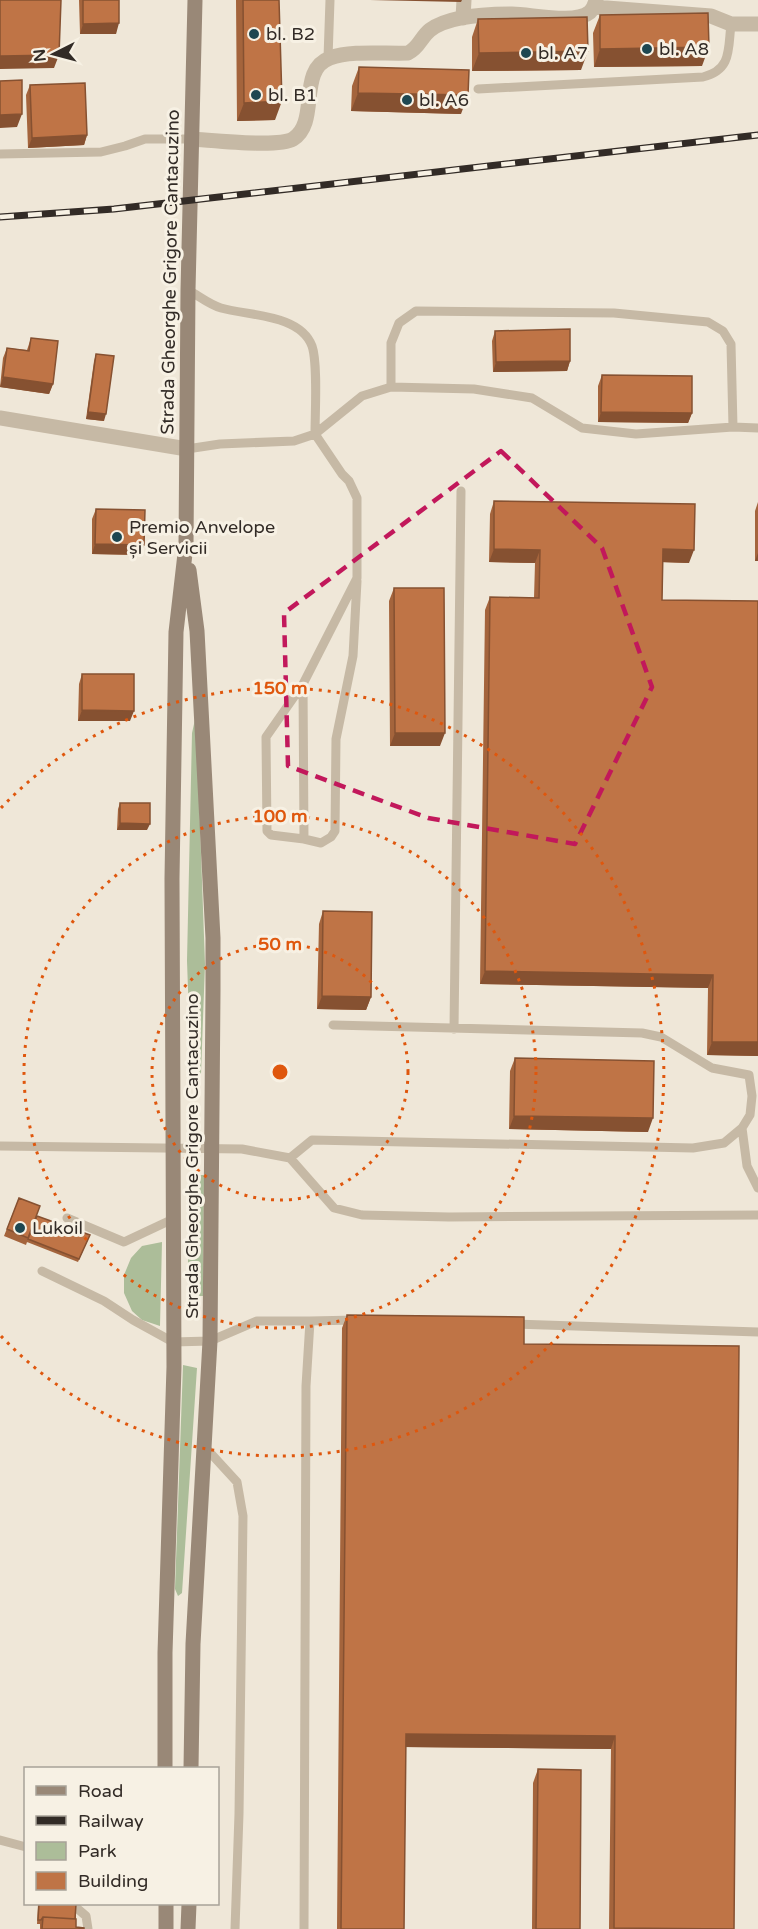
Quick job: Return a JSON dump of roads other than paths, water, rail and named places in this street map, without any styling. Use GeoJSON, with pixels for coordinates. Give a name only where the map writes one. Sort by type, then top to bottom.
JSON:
{"type":"FeatureCollection","features":[{"type":"Feature","properties":{"kind":"main road","name":"Strada Gheorghe Grigore Cantacuzino"},"geometry":{"type":"LineString","coordinates":[[165,1767],[165,1653],[173,1342],[172,879],[176,643],[186,545],[195,0]]}},
{"type":"Feature","properties":{"kind":"main road","name":"Strada Gheorghe Grigore Cantacuzino"},"geometry":{"type":"LineString","coordinates":[[186,545],[197,632],[213,938],[210,1341],[193,1644],[191,1767]]}},
{"type":"Feature","properties":{"kind":"main road"},"geometry":{"type":"LineString","coordinates":[[166,1905],[166,1929]]}},
{"type":"Feature","properties":{"kind":"main road"},"geometry":{"type":"LineString","coordinates":[[188,1929],[189,1905]]}},
{"type":"Feature","properties":{"kind":"street"},"geometry":{"type":"LineString","coordinates":[[463,18],[464,0]]}},
{"type":"Feature","properties":{"kind":"street"},"geometry":{"type":"LineString","coordinates":[[191,139],[275,143],[293,139],[303,127],[313,76],[328,58],[360,54],[408,54],[415,50],[429,31],[463,18],[515,14],[580,17],[589,13],[595,3],[711,16],[731,24],[758,24]]}},
{"type":"Feature","properties":{"kind":"street"},"geometry":{"type":"LineString","coordinates":[[0,417],[187,449]]}},
{"type":"Feature","properties":{"kind":"lane"},"geometry":{"type":"LineString","coordinates":[[328,58],[330,0]]}},
{"type":"Feature","properties":{"kind":"lane"},"geometry":{"type":"LineString","coordinates":[[478,88],[713,75],[728,58],[731,24]]}},
{"type":"Feature","properties":{"kind":"lane"},"geometry":{"type":"LineString","coordinates":[[0,154],[101,152],[125,147],[145,139],[191,139]]}},
{"type":"Feature","properties":{"kind":"lane"},"geometry":{"type":"LineString","coordinates":[[189,290],[218,307],[284,321],[305,333],[312,347],[314,362],[315,434],[349,481],[357,498],[357,578],[353,656],[336,739],[335,831],[331,837],[321,843],[269,834],[266,828],[266,737],[303,684],[357,578]]}},
{"type":"Feature","properties":{"kind":"lane"},"geometry":{"type":"LineString","coordinates":[[391,387],[391,343],[399,323],[416,311],[614,313],[708,322],[723,331],[731,344],[733,427]]}},
{"type":"Feature","properties":{"kind":"lane"},"geometry":{"type":"LineString","coordinates":[[187,449],[220,444],[294,441],[315,434],[362,396],[391,387],[474,389],[532,398],[582,428],[636,434],[733,427],[758,428]]}},
{"type":"Feature","properties":{"kind":"lane"},"geometry":{"type":"LineString","coordinates":[[454,1029],[461,491]]}},
{"type":"Feature","properties":{"kind":"lane"},"geometry":{"type":"LineString","coordinates":[[303,684],[304,839]]}},
{"type":"Feature","properties":{"kind":"lane"},"geometry":{"type":"LineString","coordinates":[[290,1158],[312,1140],[693,1148],[724,1143],[742,1128],[750,1115],[753,1076],[712,1068],[661,1037],[642,1033],[333,1025]]}},
{"type":"Feature","properties":{"kind":"lane"},"geometry":{"type":"LineString","coordinates":[[742,1128],[747,1166],[758,1188]]}},
{"type":"Feature","properties":{"kind":"lane"},"geometry":{"type":"LineString","coordinates":[[0,1146],[242,1149],[290,1158],[334,1208],[362,1215],[449,1217],[758,1215]]}},
{"type":"Feature","properties":{"kind":"lane"},"geometry":{"type":"LineString","coordinates":[[66,1218],[124,1242],[173,1218]]}},
{"type":"Feature","properties":{"kind":"lane"},"geometry":{"type":"LineString","coordinates":[[42,1271],[104,1301],[173,1342],[210,1341],[256,1320],[365,1320]]}},
{"type":"Feature","properties":{"kind":"lane"},"geometry":{"type":"LineString","coordinates":[[304,1929],[306,1386],[309,1321]]}},
{"type":"Feature","properties":{"kind":"lane"},"geometry":{"type":"LineString","coordinates":[[508,1324],[758,1332]]}},
{"type":"Feature","properties":{"kind":"lane"},"geometry":{"type":"LineString","coordinates":[[204,1446],[237,1482],[243,1516],[235,1929]]}},
{"type":"Feature","properties":{"kind":"lane"},"geometry":{"type":"LineString","coordinates":[[0,1840],[24,1847]]}},
{"type":"Feature","properties":{"kind":"lane"},"geometry":{"type":"LineString","coordinates":[[73,1905],[86,1917],[88,1929]]}},
{"type":"Feature","properties":{"kind":"railway"},"geometry":{"type":"LineString","coordinates":[[0,217],[114,209],[758,135]]}},
{"type":"Feature","properties":{"kind":"place","name":"bl. B2"},"geometry":{"type":"Point","coordinates":[254,34]}},
{"type":"Feature","properties":{"kind":"place","name":"bl. A8"},"geometry":{"type":"Point","coordinates":[647,49]}},
{"type":"Feature","properties":{"kind":"place","name":"bl. A7"},"geometry":{"type":"Point","coordinates":[526,53]}},
{"type":"Feature","properties":{"kind":"place","name":"bl. B1"},"geometry":{"type":"Point","coordinates":[256,95]}},
{"type":"Feature","properties":{"kind":"place","name":"bl. A6"},"geometry":{"type":"Point","coordinates":[407,100]}},
{"type":"Feature","properties":{"kind":"place","name":"Premio Anvelope și Servicii"},"geometry":{"type":"Point","coordinates":[117,537]}},
{"type":"Feature","properties":{"kind":"place","name":"Lukoil"},"geometry":{"type":"Point","coordinates":[20,1228]}}]}
